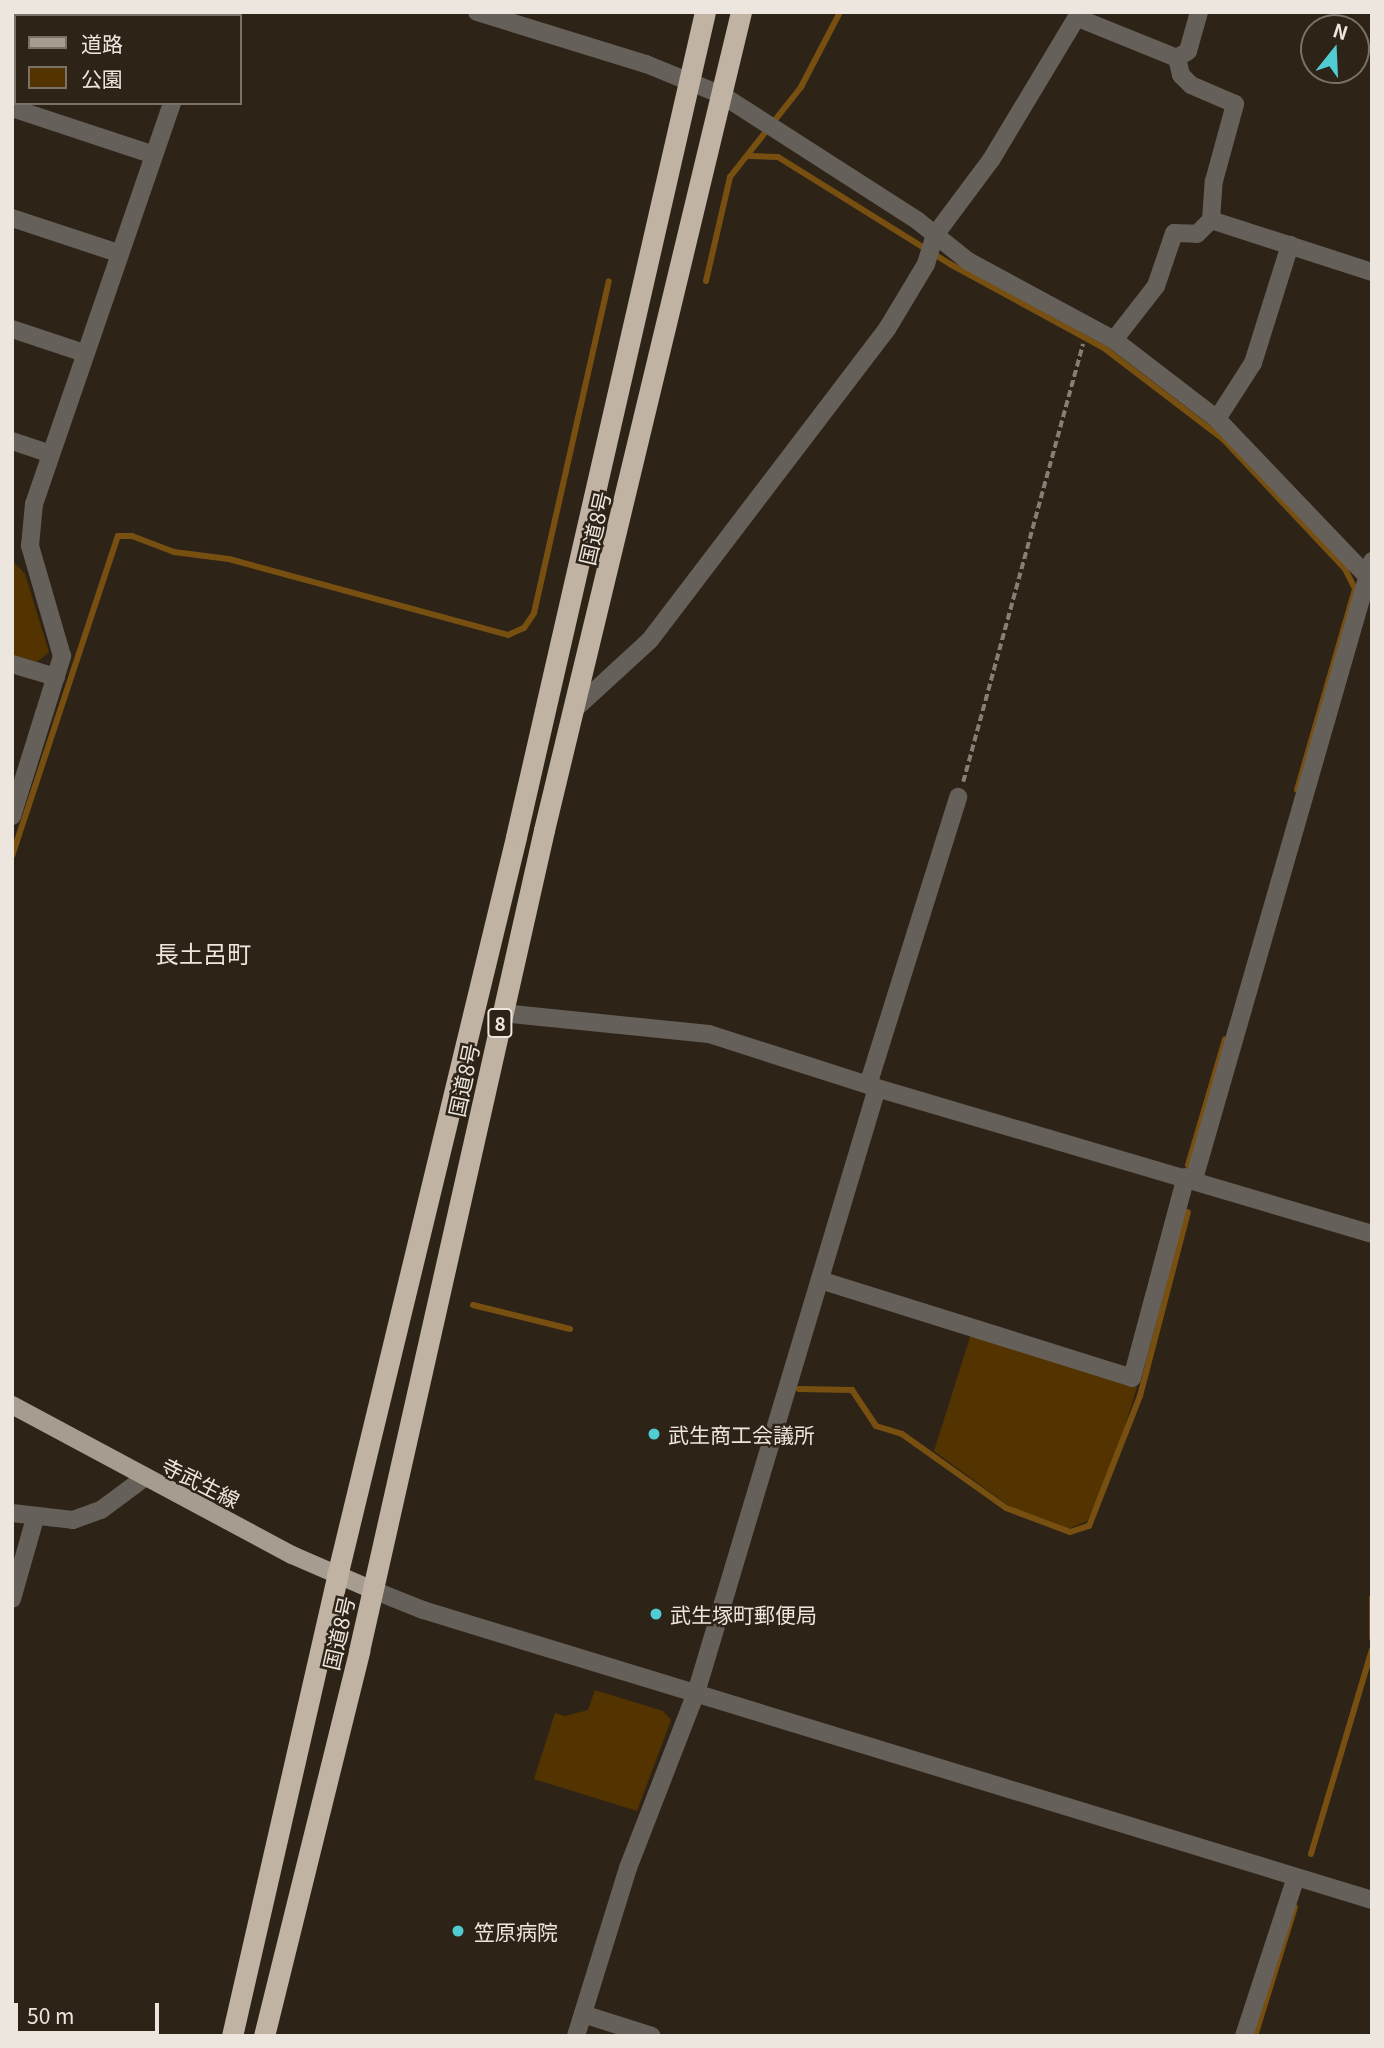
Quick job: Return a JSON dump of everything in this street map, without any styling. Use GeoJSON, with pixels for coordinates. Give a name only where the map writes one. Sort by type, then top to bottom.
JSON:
{"type":"FeatureCollection","features":[{"type":"Feature","properties":{"kind":"highway","name":"国道8号"},"geometry":{"type":"LineString","coordinates":[[232,2036],[337,1576],[516,837],[705,12]]}},
{"type":"Feature","properties":{"kind":"highway","name":"国道8号"},"geometry":{"type":"LineString","coordinates":[[264,2036],[373,1590],[458,1227],[502,1013],[741,12]]}},
{"type":"Feature","properties":{"kind":"main road","name":"寺武生線"},"geometry":{"type":"LineString","coordinates":[[12,1405],[144,1478],[337,1576],[373,1590]]}},
{"type":"Feature","properties":{"kind":"street"},"geometry":{"type":"LineString","coordinates":[[477,12],[523,19],[689,79],[722,95],[935,235],[968,261],[1114,341],[1217,419],[1369,580]]}},
{"type":"Feature","properties":{"kind":"street"},"geometry":{"type":"LineString","coordinates":[[1177,58],[1188,51],[1199,12]]}},
{"type":"Feature","properties":{"kind":"street"},"geometry":{"type":"LineString","coordinates":[[576,708],[650,640],[887,329],[926,264],[935,235],[991,160],[1079,15],[1177,58]]}},
{"type":"Feature","properties":{"kind":"street"},"geometry":{"type":"LineString","coordinates":[[1114,341],[1156,286],[1174,233],[1197,234],[1211,220],[1214,181],[1235,104],[1191,85],[1181,75],[1177,58]]}},
{"type":"Feature","properties":{"kind":"street"},"geometry":{"type":"LineString","coordinates":[[12,816],[17,781],[62,656],[21,547],[151,154],[171,105]]}},
{"type":"Feature","properties":{"kind":"street"},"geometry":{"type":"LineString","coordinates":[[12,108],[151,154]]}},
{"type":"Feature","properties":{"kind":"street"},"geometry":{"type":"LineString","coordinates":[[12,218],[118,253]]}},
{"type":"Feature","properties":{"kind":"street"},"geometry":{"type":"LineString","coordinates":[[1211,220],[1372,272]]}},
{"type":"Feature","properties":{"kind":"street"},"geometry":{"type":"LineString","coordinates":[[1217,419],[1253,363],[1290,245]]}},
{"type":"Feature","properties":{"kind":"street"},"geometry":{"type":"LineString","coordinates":[[12,329],[84,353]]}},
{"type":"Feature","properties":{"kind":"street"},"geometry":{"type":"LineString","coordinates":[[12,441],[51,454]]}},
{"type":"Feature","properties":{"kind":"street"},"geometry":{"type":"LineString","coordinates":[[820,1280],[1132,1378],[1369,580],[1372,561]]}},
{"type":"Feature","properties":{"kind":"street"},"geometry":{"type":"LineString","coordinates":[[12,664],[56,677]]}},
{"type":"Feature","properties":{"kind":"street"},"geometry":{"type":"LineString","coordinates":[[576,2036],[628,1868],[696,1693],[820,1280],[958,797]]}},
{"type":"Feature","properties":{"kind":"street"},"geometry":{"type":"LineString","coordinates":[[502,1013],[709,1034],[873,1087],[1190,1178],[1372,1234]]}},
{"type":"Feature","properties":{"kind":"street"},"geometry":{"type":"LineString","coordinates":[[12,1513],[35,1518],[73,1520],[101,1510],[144,1478]]}},
{"type":"Feature","properties":{"kind":"street"},"geometry":{"type":"LineString","coordinates":[[12,1598],[35,1518]]}},
{"type":"Feature","properties":{"kind":"street"},"geometry":{"type":"LineString","coordinates":[[373,1590],[423,1610],[1372,1900]]}},
{"type":"Feature","properties":{"kind":"street"},"geometry":{"type":"LineString","coordinates":[[1244,2036],[1296,1877]]}},
{"type":"Feature","properties":{"kind":"street"},"geometry":{"type":"LineString","coordinates":[[583,2014],[652,2036]]}},
{"type":"Feature","properties":{"kind":"path"},"geometry":{"type":"LineString","coordinates":[[958,797],[1066,417],[1087,324]]}},
{"type":"Feature","properties":{"kind":"green space"},"geometry":{"type":"Polygon","coordinates":[[[12,560],[25,574],[49,652],[37,662],[12,655],[12,560]]]}},
{"type":"Feature","properties":{"kind":"green space"},"geometry":{"type":"Polygon","coordinates":[[[971,1334],[1137,1387],[1114,1462],[1087,1521],[1068,1529],[1032,1517],[1009,1506],[934,1451],[971,1334]]]}},
{"type":"Feature","properties":{"kind":"green space"},"geometry":{"type":"Polygon","coordinates":[[[595,1690],[663,1711],[671,1720],[637,1811],[534,1779],[555,1713],[565,1716],[588,1710],[595,1690]]]}},
{"type":"Feature","properties":{"kind":"waterway"},"geometry":{"type":"LineString","coordinates":[[706,281],[730,177],[801,87],[840,12]]}},
{"type":"Feature","properties":{"kind":"waterway"},"geometry":{"type":"LineString","coordinates":[[749,156],[778,157],[950,264],[1104,348],[1223,439],[1345,569],[1355,589],[1297,790]]}},
{"type":"Feature","properties":{"kind":"waterway"},"geometry":{"type":"LineString","coordinates":[[12,856],[118,536],[132,536],[174,552],[229,559],[508,635],[524,628],[534,613],[609,281]]}},
{"type":"Feature","properties":{"kind":"waterway"},"geometry":{"type":"LineString","coordinates":[[1188,1165],[1225,1039]]}},
{"type":"Feature","properties":{"kind":"waterway"},"geometry":{"type":"LineString","coordinates":[[799,1389],[852,1390],[876,1426],[902,1434],[1006,1508],[1070,1532],[1089,1526],[1140,1396],[1188,1212]]}},
{"type":"Feature","properties":{"kind":"waterway"},"geometry":{"type":"LineString","coordinates":[[473,1305],[570,1329]]}},
{"type":"Feature","properties":{"kind":"waterway"},"geometry":{"type":"LineString","coordinates":[[1372,1598],[1372,1638]]}},
{"type":"Feature","properties":{"kind":"waterway"},"geometry":{"type":"LineString","coordinates":[[1311,1854],[1372,1650]]}},
{"type":"Feature","properties":{"kind":"waterway"},"geometry":{"type":"LineString","coordinates":[[1255,2036],[1295,1907]]}},
{"type":"Feature","properties":{"kind":"place","name":"武生商工会議所"},"geometry":{"type":"Point","coordinates":[654,1434]}},
{"type":"Feature","properties":{"kind":"place","name":"武生塚町郵便局"},"geometry":{"type":"Point","coordinates":[656,1614]}},
{"type":"Feature","properties":{"kind":"place","name":"笠原病院"},"geometry":{"type":"Point","coordinates":[458,1931]}},
{"type":"Feature","properties":{"kind":"district","name":"長土呂町"},"geometry":{"type":"Point","coordinates":[203,953]}}]}
